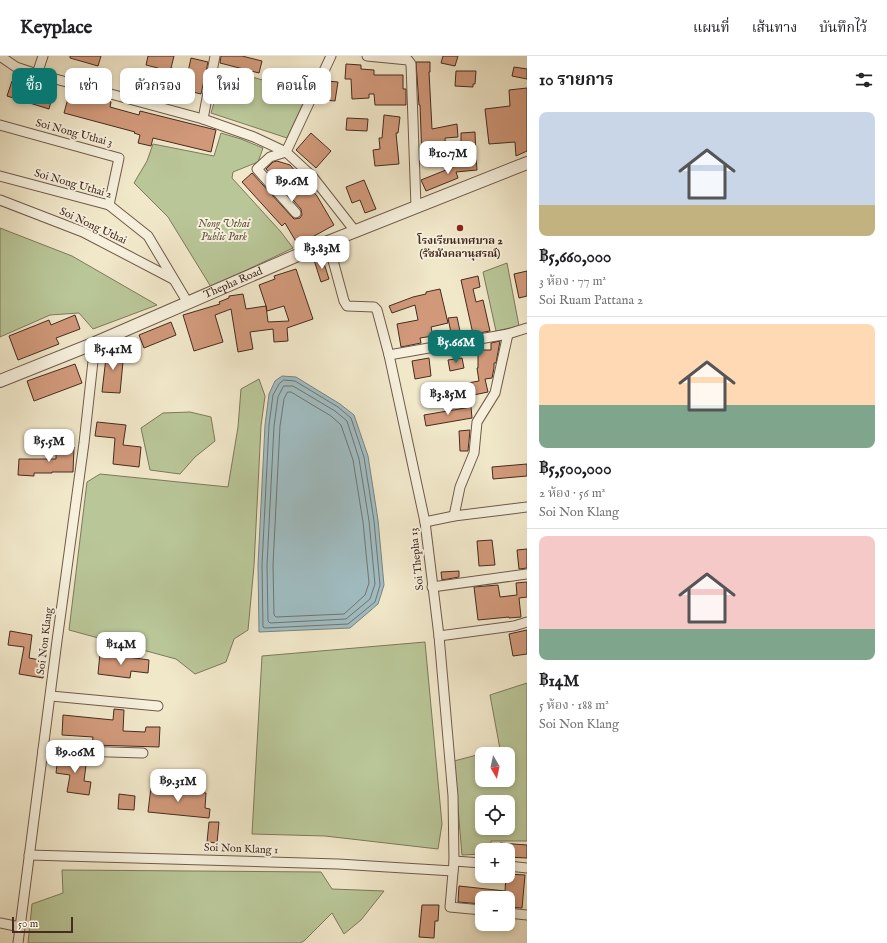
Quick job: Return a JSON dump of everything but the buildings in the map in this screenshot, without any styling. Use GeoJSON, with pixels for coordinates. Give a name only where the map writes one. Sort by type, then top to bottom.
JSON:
{"type":"FeatureCollection","features":[{"type":"Feature","properties":{"kind":"street"},"geometry":{"type":"LineString","coordinates":[[0,56],[19,68]]}},
{"type":"Feature","properties":{"kind":"street"},"geometry":{"type":"LineString","coordinates":[[39,68],[43,56]]}},
{"type":"Feature","properties":{"kind":"street"},"geometry":{"type":"LineString","coordinates":[[203,119],[215,56]]}},
{"type":"Feature","properties":{"kind":"street"},"geometry":{"type":"LineString","coordinates":[[296,213],[257,169],[270,157],[286,152],[331,56]]}},
{"type":"Feature","properties":{"kind":"street"},"geometry":{"type":"LineString","coordinates":[[367,56],[408,60],[410,64],[416,207]]}},
{"type":"Feature","properties":{"kind":"street"},"geometry":{"type":"LineString","coordinates":[[57,79],[203,119],[254,137],[286,152],[312,176],[355,231]]}},
{"type":"Feature","properties":{"kind":"street","name":"Soi Nong Uthai 3"},"geometry":{"type":"LineString","coordinates":[[0,125],[118,158],[109,205]]}},
{"type":"Feature","properties":{"kind":"street","name":"Thepha Road"},"geometry":{"type":"LineString","coordinates":[[0,381],[95,343],[328,242],[527,163]]}},
{"type":"Feature","properties":{"kind":"street","name":"Soi Nong Uthai 2"},"geometry":{"type":"LineString","coordinates":[[0,177],[109,205],[148,236],[188,303]]}},
{"type":"Feature","properties":{"kind":"street","name":"Soi Nong Uthai"},"geometry":{"type":"LineString","coordinates":[[0,200],[83,232],[174,280]]}},
{"type":"Feature","properties":{"kind":"street","name":"Soi Thepha 13"},"geometry":{"type":"LineString","coordinates":[[328,242],[344,301],[348,306],[374,307],[377,310],[389,355],[425,522],[439,636],[454,796],[454,861],[450,907],[475,909]]}},
{"type":"Feature","properties":{"kind":"street"},"geometry":{"type":"LineString","coordinates":[[389,355],[508,334],[527,328]]}},
{"type":"Feature","properties":{"kind":"street"},"geometry":{"type":"LineString","coordinates":[[454,516],[460,487],[474,453],[477,422],[495,393],[508,334]]}},
{"type":"Feature","properties":{"kind":"street","name":"Soi Non Klang"},"geometry":{"type":"LineString","coordinates":[[18,943],[84,443],[95,343]]}},
{"type":"Feature","properties":{"kind":"street"},"geometry":{"type":"LineString","coordinates":[[425,522],[454,516],[527,508]]}},
{"type":"Feature","properties":{"kind":"street"},"geometry":{"type":"LineString","coordinates":[[432,587],[527,574]]}},
{"type":"Feature","properties":{"kind":"street"},"geometry":{"type":"LineString","coordinates":[[439,636],[514,626],[527,622]]}},
{"type":"Feature","properties":{"kind":"street"},"geometry":{"type":"LineString","coordinates":[[51,696],[158,706]]}},
{"type":"Feature","properties":{"kind":"street"},"geometry":{"type":"LineString","coordinates":[[43,750],[143,753]]}},
{"type":"Feature","properties":{"kind":"street","name":"Soi Non Klang 1"},"geometry":{"type":"LineString","coordinates":[[29,855],[338,864],[453,871]]}},
{"type":"Feature","properties":{"kind":"street"},"geometry":{"type":"LineString","coordinates":[[454,861],[475,862]]}},
{"type":"Feature","properties":{"kind":"street"},"geometry":{"type":"LineString","coordinates":[[515,867],[527,868]]}},
{"type":"Feature","properties":{"kind":"street"},"geometry":{"type":"LineString","coordinates":[[515,914],[527,915]]}},
{"type":"Feature","properties":{"kind":"street"},"geometry":{"type":"LineString","coordinates":[[0,923],[20,927]]}},
{"type":"Feature","properties":{"kind":"green space"},"geometry":{"type":"Polygon","coordinates":[[[254,78],[262,80],[262,104],[303,104],[287,138],[211,113],[214,104],[254,104],[254,78]]]}},
{"type":"Feature","properties":{"kind":"green space","name":"Nong Uthai Public Park"},"geometry":{"type":"Polygon","coordinates":[[[221,133],[263,148],[258,162],[233,172],[232,178],[281,232],[293,248],[211,287],[168,217],[134,183],[147,161],[153,144],[214,156],[221,133]]]}},
{"type":"Feature","properties":{"kind":"green space"},"geometry":{"type":"Polygon","coordinates":[[[0,228],[72,256],[157,305],[93,329],[79,313],[50,315],[0,337],[0,228]]]}},
{"type":"Feature","properties":{"kind":"green space"},"geometry":{"type":"Polygon","coordinates":[[[507,263],[519,326],[496,331],[483,272],[507,263]]]}},
{"type":"Feature","properties":{"kind":"green space"},"geometry":{"type":"Polygon","coordinates":[[[259,379],[265,396],[261,426],[254,566],[248,630],[234,639],[226,662],[195,674],[176,659],[69,630],[87,482],[100,474],[228,487],[238,427],[241,389],[259,379]]]}},
{"type":"Feature","properties":{"kind":"green space"},"geometry":{"type":"Polygon","coordinates":[[[190,412],[211,417],[215,441],[195,457],[180,474],[150,470],[141,428],[163,413],[190,412]]]}},
{"type":"Feature","properties":{"kind":"green space"},"geometry":{"type":"Polygon","coordinates":[[[425,642],[442,824],[438,849],[325,836],[252,834],[262,656],[425,642]]]}},
{"type":"Feature","properties":{"kind":"green space"},"geometry":{"type":"Polygon","coordinates":[[[527,683],[527,841],[491,841],[491,843],[475,843],[475,854],[462,855],[454,761],[475,756],[475,787],[515,787],[515,747],[500,747],[490,695],[527,683]]]}},
{"type":"Feature","properties":{"kind":"green space"},"geometry":{"type":"Polygon","coordinates":[[[62,870],[321,872],[332,889],[384,891],[361,920],[344,934],[332,913],[304,941],[300,943],[28,943],[32,904],[63,893],[62,870]]]}},
{"type":"Feature","properties":{"kind":"water"},"geometry":{"type":"Polygon","coordinates":[[[282,376],[296,377],[340,404],[354,415],[368,456],[378,520],[384,585],[378,604],[350,628],[259,632],[258,565],[265,425],[269,394],[275,381],[282,376]]]}},
{"type":"Feature","properties":{"kind":"place","name":"โรงเรียนเทศบาล 2 (รัชมังคลานุสรณ์)"},"geometry":{"type":"Point","coordinates":[460,228]}}]}
